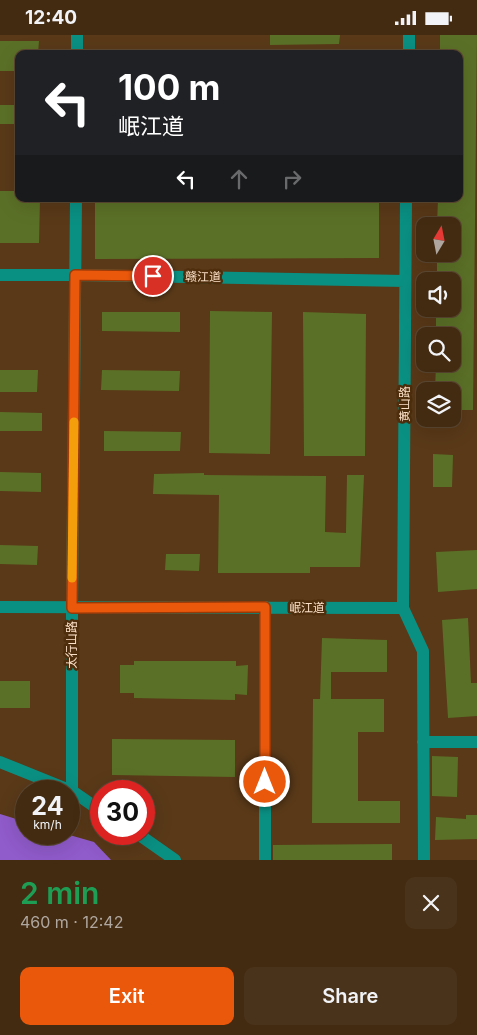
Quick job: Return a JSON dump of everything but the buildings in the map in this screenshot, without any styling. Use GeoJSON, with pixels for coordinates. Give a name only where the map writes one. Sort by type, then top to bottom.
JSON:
{"type":"FeatureCollection","features":[{"type":"Feature","properties":{"kind":"street"},"geometry":{"type":"LineString","coordinates":[[77,35],[77,50]]}},
{"type":"Feature","properties":{"kind":"street"},"geometry":{"type":"LineString","coordinates":[[409,35],[409,50]]}},
{"type":"Feature","properties":{"kind":"street","name":"太行山路"},"geometry":{"type":"LineString","coordinates":[[72,780],[76,202]]}},
{"type":"Feature","properties":{"kind":"street","name":"黄山路"},"geometry":{"type":"LineString","coordinates":[[403,608],[406,202]]}},
{"type":"Feature","properties":{"kind":"street","name":"赣江道"},"geometry":{"type":"LineString","coordinates":[[0,275],[405,281]]}},
{"type":"Feature","properties":{"kind":"street","name":"岷江道"},"geometry":{"type":"LineString","coordinates":[[0,607],[403,608]]}},
{"type":"Feature","properties":{"kind":"street"},"geometry":{"type":"LineString","coordinates":[[265,607],[265,860]]}},
{"type":"Feature","properties":{"kind":"street"},"geometry":{"type":"LineString","coordinates":[[403,608],[423,651],[424,860]]}},
{"type":"Feature","properties":{"kind":"street"},"geometry":{"type":"LineString","coordinates":[[423,742],[477,742]]}},
{"type":"Feature","properties":{"kind":"street"},"geometry":{"type":"LineString","coordinates":[[0,762],[45,780]]}},
{"type":"Feature","properties":{"kind":"street"},"geometry":{"type":"LineString","coordinates":[[154,845],[175,860]]}},
{"type":"Feature","properties":{"kind":"shaded area"},"geometry":{"type":"Polygon","coordinates":[[[0,814],[15,819],[15,845],[80,845],[80,838],[90,841],[90,845],[97,845],[111,860],[0,860],[0,814]]]}},
{"type":"Feature","properties":{"kind":"slow traffic"},"geometry":{"type":"LineString","coordinates":[[72,578],[74,422]]}},
{"type":"Feature","properties":{"kind":"route"},"geometry":{"type":"LineString","coordinates":[[153,276],[75,275],[72,608],[265,607],[265,782]]}}]}
